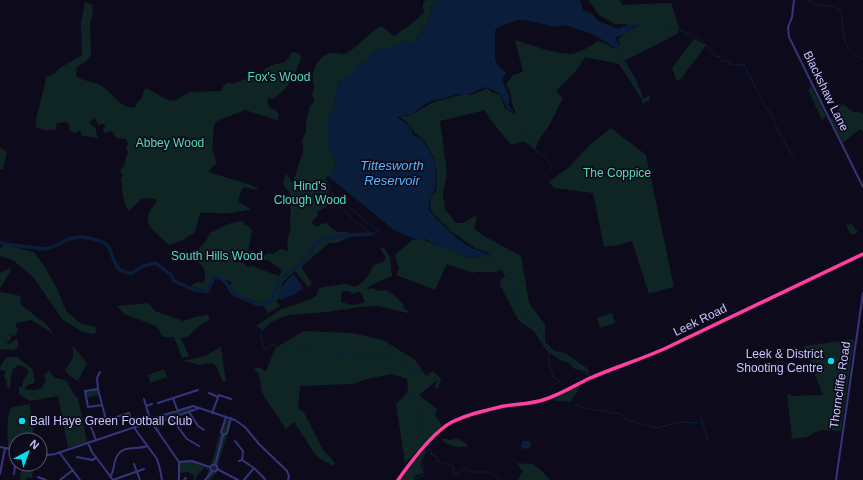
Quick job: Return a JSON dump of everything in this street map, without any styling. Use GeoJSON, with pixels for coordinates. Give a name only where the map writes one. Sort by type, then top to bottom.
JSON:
{"type":"FeatureCollection","features":[{"type":"Feature","properties":{"kind":"highway","name":"Leek Road"},"geometry":{"type":"LineString","coordinates":[[398,480],[417,455],[452,422],[463,417],[495,408],[545,400],[563,393],[587,380],[650,355],[863,254]]}},
{"type":"Feature","properties":{"kind":"street","name":"Blackshaw Lane"},"geometry":{"type":"LineString","coordinates":[[794,0],[792,17],[788,27],[789,37],[863,187]]}},
{"type":"Feature","properties":{"kind":"street","name":"Thorncliffe Road"},"geometry":{"type":"LineString","coordinates":[[836,480],[863,292]]}},
{"type":"Feature","properties":{"kind":"street"},"geometry":{"type":"LineString","coordinates":[[100,372],[97,378],[98,389],[106,420]]}},
{"type":"Feature","properties":{"kind":"street"},"geometry":{"type":"LineString","coordinates":[[98,389],[85,391],[88,407],[102,404]]}},
{"type":"Feature","properties":{"kind":"street"},"geometry":{"type":"LineString","coordinates":[[158,403],[198,390]]}},
{"type":"Feature","properties":{"kind":"street"},"geometry":{"type":"LineString","coordinates":[[209,393],[231,400]]}},
{"type":"Feature","properties":{"kind":"street"},"geometry":{"type":"LineString","coordinates":[[212,413],[218,397]]}},
{"type":"Feature","properties":{"kind":"street"},"geometry":{"type":"LineString","coordinates":[[173,398],[178,412]]}},
{"type":"Feature","properties":{"kind":"street"},"geometry":{"type":"LineString","coordinates":[[144,399],[150,419]]}},
{"type":"Feature","properties":{"kind":"street"},"geometry":{"type":"LineString","coordinates":[[146,406],[152,404]]}},
{"type":"Feature","properties":{"kind":"street"},"geometry":{"type":"LineString","coordinates":[[191,407],[194,408],[193,411]]}},
{"type":"Feature","properties":{"kind":"street"},"geometry":{"type":"LineString","coordinates":[[141,425],[150,419],[191,407],[231,418],[245,427],[259,444],[287,471],[288,480]]}},
{"type":"Feature","properties":{"kind":"street"},"geometry":{"type":"LineString","coordinates":[[48,455],[134,427],[171,418],[199,409]]}},
{"type":"Feature","properties":{"kind":"street"},"geometry":{"type":"LineString","coordinates":[[188,412],[198,426],[204,430]]}},
{"type":"Feature","properties":{"kind":"street"},"geometry":{"type":"LineString","coordinates":[[96,440],[92,426],[129,413],[131,415],[134,427],[159,464],[162,480]]}},
{"type":"Feature","properties":{"kind":"street"},"geometry":{"type":"LineString","coordinates":[[169,414],[187,439],[199,446]]}},
{"type":"Feature","properties":{"kind":"street"},"geometry":{"type":"LineString","coordinates":[[226,417],[221,432],[223,435],[215,465],[217,469],[238,480]]}},
{"type":"Feature","properties":{"kind":"street"},"geometry":{"type":"LineString","coordinates":[[223,435],[227,433],[231,418]]}},
{"type":"Feature","properties":{"kind":"street"},"geometry":{"type":"LineString","coordinates":[[152,423],[179,462],[179,480]]}},
{"type":"Feature","properties":{"kind":"street"},"geometry":{"type":"LineString","coordinates":[[235,441],[243,451],[241,461],[254,468],[265,479]]}},
{"type":"Feature","properties":{"kind":"street"},"geometry":{"type":"LineString","coordinates":[[88,443],[96,458],[113,480],[144,469]]}},
{"type":"Feature","properties":{"kind":"street"},"geometry":{"type":"LineString","coordinates":[[110,477],[115,460],[120,453],[128,448],[147,446]]}},
{"type":"Feature","properties":{"kind":"street"},"geometry":{"type":"LineString","coordinates":[[0,448],[8,449]]}},
{"type":"Feature","properties":{"kind":"street"},"geometry":{"type":"LineString","coordinates":[[0,474],[5,448]]}},
{"type":"Feature","properties":{"kind":"street"},"geometry":{"type":"LineString","coordinates":[[59,452],[80,480]]}},
{"type":"Feature","properties":{"kind":"street"},"geometry":{"type":"LineString","coordinates":[[77,457],[92,460],[96,458]]}},
{"type":"Feature","properties":{"kind":"street"},"geometry":{"type":"LineString","coordinates":[[179,462],[192,461],[210,467],[215,465]]}},
{"type":"Feature","properties":{"kind":"street"},"geometry":{"type":"LineString","coordinates":[[134,464],[140,480]]}},
{"type":"Feature","properties":{"kind":"street"},"geometry":{"type":"LineString","coordinates":[[210,467],[212,472]]}},
{"type":"Feature","properties":{"kind":"street"},"geometry":{"type":"LineString","coordinates":[[244,480],[254,468]]}},
{"type":"Feature","properties":{"kind":"street"},"geometry":{"type":"LineString","coordinates":[[205,480],[217,469]]}},
{"type":"Feature","properties":{"kind":"street"},"geometry":{"type":"LineString","coordinates":[[60,480],[72,470]]}},
{"type":"Feature","properties":{"kind":"street"},"geometry":{"type":"LineString","coordinates":[[38,477],[46,480]]}},
{"type":"Feature","properties":{"kind":"green space","name":"Hind's Clough Wood"},"geometry":{"type":"Polygon","coordinates":[[[426,0],[438,0],[431,7],[427,23],[414,43],[410,44],[405,41],[390,48],[373,52],[367,61],[356,67],[352,77],[347,75],[339,82],[334,109],[328,119],[329,147],[336,163],[334,172],[326,179],[330,202],[329,205],[317,212],[318,215],[311,222],[316,227],[327,223],[336,231],[347,232],[349,234],[348,238],[337,243],[329,243],[301,267],[312,284],[308,287],[295,271],[282,283],[279,299],[276,301],[280,306],[268,313],[262,303],[234,293],[230,286],[232,282],[220,277],[214,278],[206,290],[190,286],[198,282],[204,282],[205,273],[203,267],[192,256],[206,241],[210,233],[231,223],[243,221],[244,225],[248,226],[252,230],[247,259],[236,258],[235,261],[243,263],[249,268],[249,265],[279,276],[282,270],[268,260],[261,259],[259,257],[269,253],[273,254],[280,249],[288,251],[287,241],[291,228],[291,195],[284,186],[283,181],[287,174],[293,182],[303,152],[302,140],[306,132],[306,121],[310,107],[315,101],[312,93],[314,87],[314,71],[317,64],[325,55],[347,53],[381,26],[394,36],[422,15],[425,11],[423,9],[423,3],[426,0]]]}},
{"type":"Feature","properties":{"kind":"green space"},"geometry":{"type":"Polygon","coordinates":[[[588,0],[620,0],[622,5],[671,3],[679,27],[677,34],[624,61],[635,78],[644,99],[649,95],[650,100],[642,103],[641,98],[619,64],[585,57],[576,71],[556,91],[563,98],[550,124],[539,140],[535,150],[524,141],[511,145],[490,119],[485,110],[440,121],[447,173],[443,194],[445,209],[456,223],[463,223],[477,215],[474,228],[482,235],[521,256],[529,303],[545,325],[545,342],[555,351],[565,353],[588,369],[589,375],[584,371],[575,369],[569,363],[560,360],[546,350],[534,331],[519,321],[500,285],[500,281],[505,276],[502,269],[496,272],[473,273],[447,264],[435,290],[396,275],[399,268],[395,255],[412,240],[422,239],[440,247],[454,249],[459,255],[467,258],[486,256],[490,253],[475,248],[452,232],[431,211],[430,201],[431,197],[436,192],[437,174],[434,157],[423,139],[400,117],[410,115],[434,102],[461,95],[471,95],[488,88],[491,92],[500,95],[505,108],[514,114],[516,113],[506,84],[513,75],[523,72],[515,40],[549,50],[570,54],[576,53],[597,41],[605,43],[615,49],[620,45],[618,40],[625,33],[640,25],[615,24],[599,15],[588,0]]]}},
{"type":"Feature","properties":{"kind":"green space","name":"Abbey Wood"},"geometry":{"type":"Polygon","coordinates":[[[85,2],[92,5],[93,11],[90,24],[91,54],[87,60],[77,67],[76,76],[100,85],[122,104],[130,107],[135,107],[142,98],[146,88],[163,98],[174,101],[191,91],[221,91],[224,85],[230,82],[232,84],[265,73],[264,69],[285,62],[291,53],[296,52],[302,56],[288,86],[272,99],[269,97],[267,102],[270,108],[275,109],[279,115],[277,120],[245,110],[217,121],[214,125],[212,150],[214,152],[216,163],[209,172],[258,189],[245,187],[239,196],[239,202],[250,210],[233,213],[200,213],[195,232],[183,240],[169,245],[154,232],[148,222],[150,210],[156,203],[156,199],[142,198],[129,211],[125,204],[121,179],[123,176],[120,171],[125,164],[126,156],[128,154],[128,151],[125,150],[128,144],[126,139],[116,138],[112,131],[104,133],[104,124],[98,125],[95,117],[89,123],[95,127],[98,138],[82,136],[80,130],[75,133],[70,131],[70,125],[67,122],[57,123],[55,130],[43,130],[36,127],[37,115],[46,77],[54,74],[60,68],[82,55],[81,24],[85,2]]]}},
{"type":"Feature","properties":{"kind":"green space"},"geometry":{"type":"Polygon","coordinates":[[[694,39],[706,45],[681,79],[677,81],[672,68],[694,39]]]}},
{"type":"Feature","properties":{"kind":"green space"},"geometry":{"type":"Polygon","coordinates":[[[811,86],[826,116],[822,120],[808,90],[811,86]]]}},
{"type":"Feature","properties":{"kind":"green space"},"geometry":{"type":"Polygon","coordinates":[[[842,104],[854,112],[860,112],[863,114],[863,132],[860,129],[843,143],[831,119],[842,104]]]}},
{"type":"Feature","properties":{"kind":"green space","name":"The Coppice"},"geometry":{"type":"Polygon","coordinates":[[[611,128],[646,155],[674,287],[649,294],[632,241],[604,247],[593,193],[555,188],[549,182],[568,168],[591,144],[611,128]]]}},
{"type":"Feature","properties":{"kind":"green space"},"geometry":{"type":"Polygon","coordinates":[[[0,148],[7,152],[3,169],[0,169],[0,148]]]}},
{"type":"Feature","properties":{"kind":"green space"},"geometry":{"type":"Polygon","coordinates":[[[851,224],[858,232],[851,235],[846,225],[851,224]]]}},
{"type":"Feature","properties":{"kind":"green space"},"geometry":{"type":"Polygon","coordinates":[[[5,245],[34,252],[43,264],[56,287],[67,312],[81,324],[97,327],[95,334],[82,332],[63,320],[33,277],[13,260],[0,256],[0,248],[5,245]]]}},
{"type":"Feature","properties":{"kind":"green space"},"geometry":{"type":"Polygon","coordinates":[[[383,247],[390,257],[392,276],[371,285],[366,290],[371,288],[380,291],[386,290],[394,295],[403,304],[403,308],[410,312],[408,313],[378,306],[359,307],[327,312],[288,315],[271,322],[263,330],[256,326],[282,309],[316,296],[319,288],[344,284],[355,286],[359,285],[367,277],[374,265],[383,262],[386,258],[380,248],[383,247]],[[343,291],[341,295],[341,302],[352,305],[365,302],[361,293],[357,292],[353,294],[349,291],[343,291]]]}},
{"type":"Feature","properties":{"kind":"green space"},"geometry":{"type":"Polygon","coordinates":[[[10,268],[10,272],[0,288],[0,273],[10,268]]]}},
{"type":"Feature","properties":{"kind":"green space"},"geometry":{"type":"Polygon","coordinates":[[[0,292],[21,296],[20,304],[48,326],[53,334],[32,320],[16,323],[16,327],[19,330],[17,330],[16,335],[12,335],[10,341],[6,342],[9,344],[16,339],[18,340],[18,347],[13,350],[0,349],[0,292]]]}},
{"type":"Feature","properties":{"kind":"green space"},"geometry":{"type":"Polygon","coordinates":[[[148,303],[155,311],[183,321],[208,315],[210,320],[206,321],[188,336],[181,338],[189,356],[182,358],[174,337],[163,337],[156,326],[124,314],[117,306],[148,303]]]}},
{"type":"Feature","properties":{"kind":"green space"},"geometry":{"type":"Polygon","coordinates":[[[612,313],[615,323],[600,328],[597,318],[612,313]]]}},
{"type":"Feature","properties":{"kind":"green space"},"geometry":{"type":"Polygon","coordinates":[[[304,331],[352,333],[383,340],[415,360],[426,376],[433,371],[441,379],[438,389],[434,387],[437,382],[436,381],[419,395],[437,409],[435,415],[442,426],[405,463],[396,404],[408,392],[407,379],[392,374],[367,379],[353,384],[300,386],[298,409],[303,411],[323,450],[335,463],[334,466],[317,457],[294,422],[286,429],[262,393],[259,374],[254,369],[258,367],[266,371],[275,348],[304,331]]]}},
{"type":"Feature","properties":{"kind":"green space"},"geometry":{"type":"Polygon","coordinates":[[[854,339],[841,431],[822,430],[807,437],[792,439],[787,394],[793,396],[823,395],[804,346],[854,339]]]}},
{"type":"Feature","properties":{"kind":"green space"},"geometry":{"type":"Polygon","coordinates":[[[72,345],[87,363],[78,381],[70,376],[65,370],[72,359],[72,345]]]}},
{"type":"Feature","properties":{"kind":"green space"},"geometry":{"type":"Polygon","coordinates":[[[221,347],[226,382],[223,382],[217,368],[213,363],[199,365],[183,361],[205,356],[221,347]]]}},
{"type":"Feature","properties":{"kind":"green space"},"geometry":{"type":"Polygon","coordinates":[[[7,357],[17,357],[32,369],[35,380],[33,384],[30,384],[24,388],[27,390],[42,388],[46,379],[44,375],[49,371],[55,378],[66,380],[75,396],[78,398],[87,442],[68,448],[58,396],[30,401],[19,394],[19,387],[22,387],[23,380],[29,372],[26,368],[19,365],[13,370],[10,389],[8,388],[6,382],[7,380],[4,377],[6,371],[0,370],[1,365],[7,357]]]}},
{"type":"Feature","properties":{"kind":"green space"},"geometry":{"type":"Polygon","coordinates":[[[164,369],[167,377],[150,383],[148,375],[164,369]]]}},
{"type":"Feature","properties":{"kind":"green space"},"geometry":{"type":"Polygon","coordinates":[[[581,386],[570,402],[552,400],[581,386]]]}},
{"type":"Feature","properties":{"kind":"green space"},"geometry":{"type":"Polygon","coordinates":[[[97,388],[99,395],[86,398],[85,391],[97,388]]]}},
{"type":"Feature","properties":{"kind":"green space","name":"Ball Haye Green Football Club"},"geometry":{"type":"Polygon","coordinates":[[[30,404],[33,432],[8,432],[8,448],[7,427],[8,416],[12,407],[30,404]]]}},
{"type":"Feature","properties":{"kind":"green space"},"geometry":{"type":"Polygon","coordinates":[[[191,407],[193,408],[193,411],[157,422],[160,430],[157,432],[152,423],[146,424],[147,420],[191,407]]]}},
{"type":"Feature","properties":{"kind":"green space"},"geometry":{"type":"Polygon","coordinates":[[[227,418],[230,421],[216,471],[217,472],[210,480],[206,479],[208,471],[205,467],[195,478],[196,480],[194,480],[194,476],[188,472],[179,473],[179,462],[196,462],[210,469],[220,433],[223,435],[222,432],[227,418]]]}},
{"type":"Feature","properties":{"kind":"green space"},"geometry":{"type":"Polygon","coordinates":[[[443,438],[450,440],[457,438],[467,444],[467,447],[457,447],[451,445],[442,440],[443,438]]]}},
{"type":"Feature","properties":{"kind":"green space"},"geometry":{"type":"Polygon","coordinates":[[[426,448],[420,463],[423,474],[416,475],[412,480],[401,480],[407,470],[426,448]]]}},
{"type":"Feature","properties":{"kind":"green space"},"geometry":{"type":"Polygon","coordinates":[[[517,463],[531,463],[542,471],[550,480],[518,480],[523,471],[517,463]]]}},
{"type":"Feature","properties":{"kind":"green space"},"geometry":{"type":"Polygon","coordinates":[[[21,472],[33,472],[32,478],[26,477],[26,480],[20,480],[21,472]]]}},
{"type":"Feature","properties":{"kind":"water","name":"Tittesworth Reservoir"},"geometry":{"type":"Polygon","coordinates":[[[438,0],[580,0],[583,10],[593,15],[597,20],[610,26],[619,29],[629,24],[640,24],[633,27],[623,35],[616,37],[616,40],[620,45],[616,48],[594,35],[566,25],[557,27],[525,20],[517,20],[496,29],[495,31],[495,60],[498,66],[506,72],[502,80],[509,96],[509,106],[515,114],[507,108],[500,94],[486,87],[468,95],[457,94],[430,101],[411,114],[397,117],[410,126],[413,135],[422,139],[433,157],[436,174],[435,189],[429,200],[430,212],[456,237],[468,246],[489,254],[486,256],[467,258],[459,255],[454,249],[440,247],[425,239],[414,239],[394,230],[329,177],[334,171],[336,163],[327,144],[328,119],[334,109],[339,82],[346,75],[352,77],[356,67],[367,61],[373,52],[390,48],[405,41],[410,44],[414,43],[427,23],[431,7],[438,0]]]}},
{"type":"Feature","properties":{"kind":"water"},"geometry":{"type":"Polygon","coordinates":[[[294,274],[303,288],[295,294],[281,300],[281,289],[285,282],[294,274]]]}},
{"type":"Feature","properties":{"kind":"water"},"geometry":{"type":"Polygon","coordinates":[[[529,441],[532,444],[529,448],[524,449],[521,446],[522,442],[529,441]]]}},
{"type":"Feature","properties":{"kind":"waterway"},"geometry":{"type":"LineString","coordinates":[[808,0],[811,3],[834,6],[838,8],[842,16],[845,41],[849,49],[863,59]]}},
{"type":"Feature","properties":{"kind":"waterway"},"geometry":{"type":"LineString","coordinates":[[640,24],[670,26],[699,38],[716,57],[719,56],[721,61],[728,61],[730,64],[744,65],[759,94]]}},
{"type":"Feature","properties":{"kind":"waterway"},"geometry":{"type":"LineString","coordinates":[[617,46],[636,82],[644,105]]}},
{"type":"Feature","properties":{"kind":"waterway"},"geometry":{"type":"LineString","coordinates":[[760,97],[766,108],[769,110],[777,129],[796,161]]}},
{"type":"Feature","properties":{"kind":"waterway"},"geometry":{"type":"LineString","coordinates":[[515,114],[529,137],[531,146],[548,160],[552,167],[551,170]]}},
{"type":"Feature","properties":{"kind":"waterway"},"geometry":{"type":"LineString","coordinates":[[327,180],[333,197],[354,221],[370,233]]}},
{"type":"Feature","properties":{"kind":"waterway"},"geometry":{"type":"LineString","coordinates":[[331,192],[379,232]]}},
{"type":"Feature","properties":{"kind":"waterway"},"geometry":{"type":"LineString","coordinates":[[372,234],[378,232]]}},
{"type":"Feature","properties":{"kind":"waterway"},"geometry":{"type":"LineString","coordinates":[[0,242],[4,244],[45,249],[72,238],[83,237],[92,239],[107,245],[110,248],[117,266],[120,270],[125,272],[132,273],[143,266],[156,263],[171,275],[174,281],[192,289],[207,292],[214,278],[219,277],[226,283],[233,294],[259,305],[270,302],[278,283],[286,274],[302,263],[316,243],[335,236],[371,234]]}},
{"type":"Feature","properties":{"kind":"waterway"},"geometry":{"type":"LineString","coordinates":[[489,255],[493,256],[503,273],[510,278],[513,284],[512,290],[516,291],[518,302],[521,303],[519,305],[520,308],[523,310],[525,317],[535,322],[544,336],[542,339],[544,345],[549,348]]}},
{"type":"Feature","properties":{"kind":"waterway"},"geometry":{"type":"LineString","coordinates":[[270,302],[270,322],[261,331],[264,348],[267,350],[271,345],[274,345],[278,349],[288,343],[303,347],[313,346],[333,358],[347,352],[357,359],[380,357],[398,361],[409,367],[413,371],[416,379],[414,401],[421,407],[422,425],[420,438],[424,443]]}},
{"type":"Feature","properties":{"kind":"waterway"},"geometry":{"type":"LineString","coordinates":[[562,385],[557,379],[554,378],[550,368],[551,367],[549,366],[549,348],[556,356],[571,361],[588,376],[590,376]]}},
{"type":"Feature","properties":{"kind":"waterway"},"geometry":{"type":"LineString","coordinates":[[568,396],[572,401]]}},
{"type":"Feature","properties":{"kind":"waterway"},"geometry":{"type":"LineString","coordinates":[[575,404],[589,409],[620,413],[624,418],[657,428],[680,422],[696,423],[702,420],[701,415]]}},
{"type":"Feature","properties":{"kind":"waterway"},"geometry":{"type":"LineString","coordinates":[[702,420],[709,442]]}},
{"type":"Feature","properties":{"kind":"waterway"},"geometry":{"type":"LineString","coordinates":[[427,448],[431,451],[432,455],[437,457],[437,461],[453,466],[454,473],[459,474],[465,467],[470,472],[489,472],[501,480]]}},
{"type":"Feature","properties":{"kind":"waterway"},"geometry":{"type":"LineString","coordinates":[[413,480],[424,475],[424,472],[422,471],[424,465],[421,463],[427,449]]}},
{"type":"Feature","properties":{"kind":"place","name":"Leek & District Shooting Centre"},"geometry":{"type":"Point","coordinates":[831,361]}},
{"type":"Feature","properties":{"kind":"place","name":"Ball Haye Green Football Club"},"geometry":{"type":"Point","coordinates":[22,421]}},
{"type":"Feature","properties":{"kind":"park label","name":"Fox's Wood"},"geometry":{"type":"Point","coordinates":[279,77]}},
{"type":"Feature","properties":{"kind":"park label","name":"South Hills Wood"},"geometry":{"type":"Point","coordinates":[217,256]}}]}
